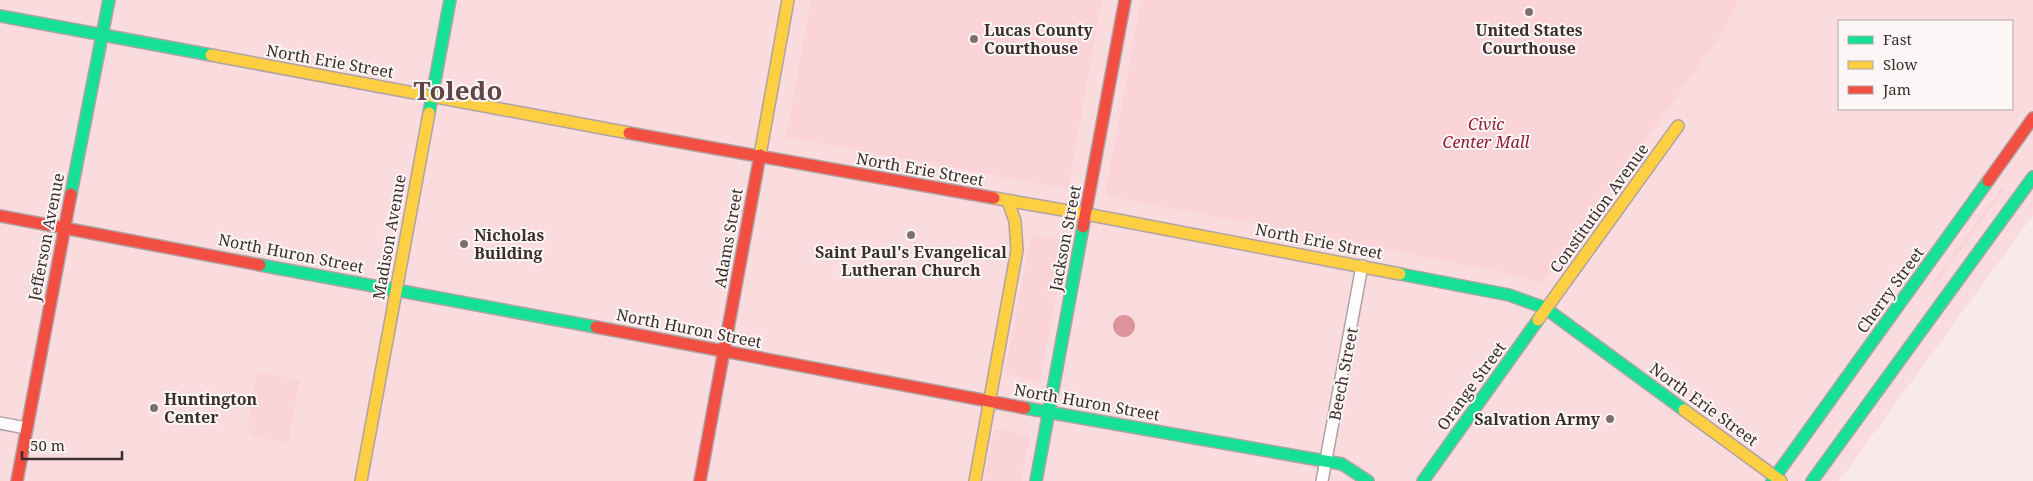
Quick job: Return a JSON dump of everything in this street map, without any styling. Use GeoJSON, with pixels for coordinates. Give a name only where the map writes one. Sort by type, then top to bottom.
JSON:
{"type":"FeatureCollection","features":[{"type":"Feature","properties":{"kind":"street","name":"Jefferson Avenue"},"geometry":{"type":"LineString","coordinates":[[17,481],[64,227],[109,0]]}},
{"type":"Feature","properties":{"kind":"street","name":"Madison Avenue"},"geometry":{"type":"LineString","coordinates":[[361,481],[450,0]]}},
{"type":"Feature","properties":{"kind":"street","name":"Adams Street"},"geometry":{"type":"LineString","coordinates":[[700,481],[788,0]]}},
{"type":"Feature","properties":{"kind":"street","name":"Jackson Street"},"geometry":{"type":"LineString","coordinates":[[1036,481],[1125,0]]}},
{"type":"Feature","properties":{"kind":"street","name":"North Erie Street"},"geometry":{"type":"LineString","coordinates":[[0,16],[759,158],[1086,214],[1509,295],[1545,308],[1776,479]]}},
{"type":"Feature","properties":{"kind":"street","name":"Cherry Street"},"geometry":{"type":"LineString","coordinates":[[1776,479],[2033,118]]}},
{"type":"Feature","properties":{"kind":"street","name":"Constitution Avenue"},"geometry":{"type":"LineString","coordinates":[[1545,308],[1555,297],[1678,126]]}},
{"type":"Feature","properties":{"kind":"street"},"geometry":{"type":"LineString","coordinates":[[1812,481],[2033,177]]}},
{"type":"Feature","properties":{"kind":"street"},"geometry":{"type":"LineString","coordinates":[[975,481],[1018,250],[1015,222],[1008,201]]}},
{"type":"Feature","properties":{"kind":"street","name":"North Huron Street"},"geometry":{"type":"LineString","coordinates":[[0,216],[1049,412],[1342,464],[1368,481]]}},
{"type":"Feature","properties":{"kind":"street","name":"Beech Street"},"geometry":{"type":"LineString","coordinates":[[1322,481],[1362,266]]}},
{"type":"Feature","properties":{"kind":"street","name":"Orange Street"},"geometry":{"type":"LineString","coordinates":[[1423,481],[1545,308]]}},
{"type":"Feature","properties":{"kind":"street"},"geometry":{"type":"LineString","coordinates":[[0,423],[26,428]]}},
{"type":"Feature","properties":{"kind":"shaded area"},"geometry":{"type":"Polygon","coordinates":[[[0,0],[2033,0],[2033,215],[1839,481],[0,481],[0,0]]]}},
{"type":"Feature","properties":{"kind":"shaded area"},"geometry":{"type":"Polygon","coordinates":[[[1124,315],[1132,318],[1135,326],[1132,334],[1124,337],[1116,334],[1113,326],[1116,318],[1124,315]]]}},
{"type":"Feature","properties":{"kind":"green space"},"geometry":{"type":"Polygon","coordinates":[[[811,0],[1102,0],[1068,189],[786,137],[811,0]]]}},
{"type":"Feature","properties":{"kind":"green space","name":"Civic Center Mall"},"geometry":{"type":"Polygon","coordinates":[[[1141,0],[1739,0],[1721,35],[1547,277],[1538,283],[1502,272],[1111,197],[1106,190],[1141,0]]]}},
{"type":"Feature","properties":{"kind":"green space"},"geometry":{"type":"Polygon","coordinates":[[[2002,187],[2004,191],[1935,285],[1932,285],[1932,283],[2002,187]]]}},
{"type":"Feature","properties":{"kind":"green space"},"geometry":{"type":"Polygon","coordinates":[[[1031,234],[1067,241],[1040,382],[1004,374],[1031,234]]]}},
{"type":"Feature","properties":{"kind":"green space"},"geometry":{"type":"Polygon","coordinates":[[[257,371],[300,380],[288,443],[255,437],[247,427],[257,371]]]}},
{"type":"Feature","properties":{"kind":"green space"},"geometry":{"type":"Polygon","coordinates":[[[994,429],[1030,435],[1021,481],[984,481],[994,429]]]}},
{"type":"Feature","properties":{"kind":"traffic: fast"},"geometry":{"type":"LineString","coordinates":[[71,194],[109,0]]}},
{"type":"Feature","properties":{"kind":"traffic: fast"},"geometry":{"type":"LineString","coordinates":[[429,113],[450,0]]}},
{"type":"Feature","properties":{"kind":"traffic: fast"},"geometry":{"type":"LineString","coordinates":[[0,16],[211,55]]}},
{"type":"Feature","properties":{"kind":"traffic: fast"},"geometry":{"type":"LineString","coordinates":[[1812,481],[2033,177]]}},
{"type":"Feature","properties":{"kind":"traffic: fast"},"geometry":{"type":"LineString","coordinates":[[1772,481],[1988,181]]}},
{"type":"Feature","properties":{"kind":"traffic: fast"},"geometry":{"type":"LineString","coordinates":[[1036,481],[1083,227]]}},
{"type":"Feature","properties":{"kind":"traffic: fast"},"geometry":{"type":"LineString","coordinates":[[260,265],[596,327]]}},
{"type":"Feature","properties":{"kind":"traffic: fast"},"geometry":{"type":"LineString","coordinates":[[1400,274],[1509,295],[1545,308],[1684,410]]}},
{"type":"Feature","properties":{"kind":"traffic: fast"},"geometry":{"type":"LineString","coordinates":[[1423,481],[1538,320]]}},
{"type":"Feature","properties":{"kind":"traffic: fast"},"geometry":{"type":"LineString","coordinates":[[1025,408],[1342,464],[1368,481]]}},
{"type":"Feature","properties":{"kind":"traffic: slow"},"geometry":{"type":"LineString","coordinates":[[760,155],[788,0]]}},
{"type":"Feature","properties":{"kind":"traffic: slow"},"geometry":{"type":"LineString","coordinates":[[211,55],[629,133]]}},
{"type":"Feature","properties":{"kind":"traffic: slow"},"geometry":{"type":"LineString","coordinates":[[361,481],[429,113]]}},
{"type":"Feature","properties":{"kind":"traffic: slow"},"geometry":{"type":"LineString","coordinates":[[1538,320],[1678,126]]}},
{"type":"Feature","properties":{"kind":"traffic: slow"},"geometry":{"type":"LineString","coordinates":[[994,198],[1400,274]]}},
{"type":"Feature","properties":{"kind":"traffic: slow"},"geometry":{"type":"LineString","coordinates":[[975,481],[1017,250],[1015,221],[1008,201]]}},
{"type":"Feature","properties":{"kind":"traffic: slow"},"geometry":{"type":"LineString","coordinates":[[1684,410],[1781,481]]}},
{"type":"Feature","properties":{"kind":"traffic: jam"},"geometry":{"type":"LineString","coordinates":[[1083,227],[1125,0]]}},
{"type":"Feature","properties":{"kind":"traffic: jam"},"geometry":{"type":"LineString","coordinates":[[1988,181],[2033,118]]}},
{"type":"Feature","properties":{"kind":"traffic: jam"},"geometry":{"type":"LineString","coordinates":[[629,133],[994,198]]}},
{"type":"Feature","properties":{"kind":"traffic: jam"},"geometry":{"type":"LineString","coordinates":[[700,481],[760,155]]}},
{"type":"Feature","properties":{"kind":"traffic: jam"},"geometry":{"type":"LineString","coordinates":[[17,481],[71,194]]}},
{"type":"Feature","properties":{"kind":"traffic: jam"},"geometry":{"type":"LineString","coordinates":[[0,216],[260,265]]}},
{"type":"Feature","properties":{"kind":"traffic: jam"},"geometry":{"type":"LineString","coordinates":[[596,327],[1025,408]]}},
{"type":"Feature","properties":{"kind":"place","name":"United States Courthouse"},"geometry":{"type":"Point","coordinates":[1529,12]}},
{"type":"Feature","properties":{"kind":"place","name":"Lucas County Courthouse"},"geometry":{"type":"Point","coordinates":[974,39]}},
{"type":"Feature","properties":{"kind":"place","name":"Saint Paul's Evangelical Lutheran Church"},"geometry":{"type":"Point","coordinates":[911,235]}},
{"type":"Feature","properties":{"kind":"place","name":"Nicholas Building"},"geometry":{"type":"Point","coordinates":[464,244]}},
{"type":"Feature","properties":{"kind":"place","name":"Huntington Center"},"geometry":{"type":"Point","coordinates":[154,408]}},
{"type":"Feature","properties":{"kind":"place","name":"Salvation Army"},"geometry":{"type":"Point","coordinates":[1610,419]}},
{"type":"Feature","properties":{"kind":"district","name":"Toledo"},"geometry":{"type":"Point","coordinates":[458,91]}}]}
